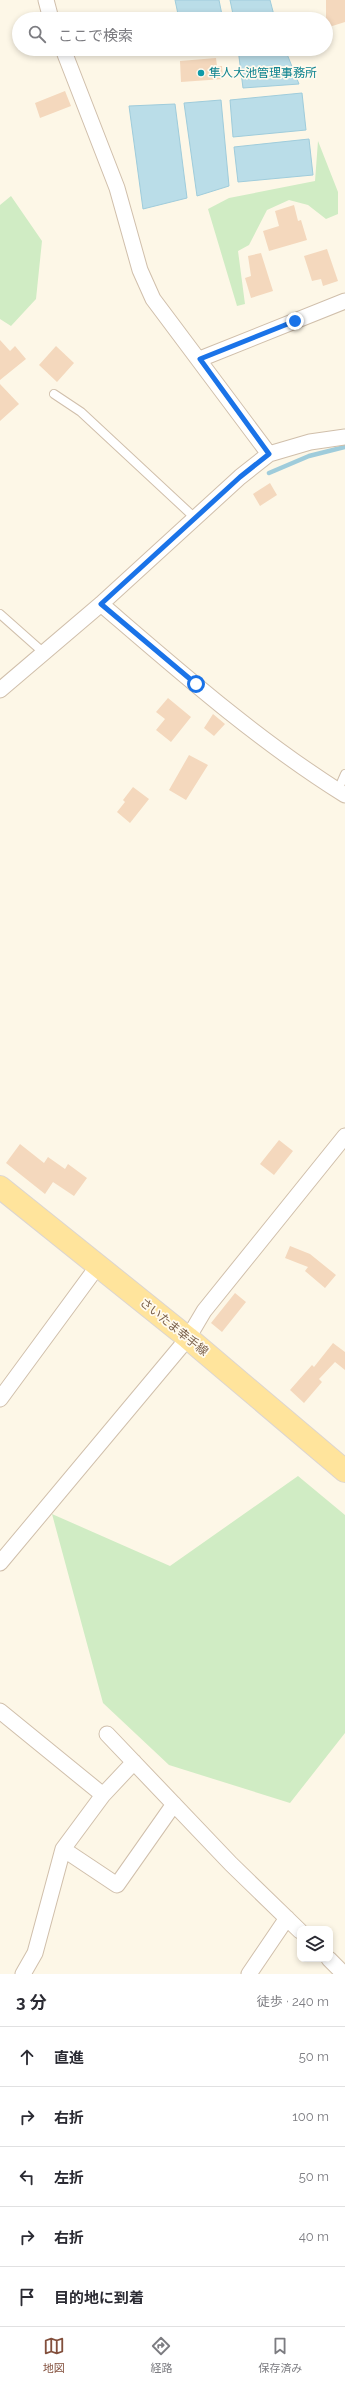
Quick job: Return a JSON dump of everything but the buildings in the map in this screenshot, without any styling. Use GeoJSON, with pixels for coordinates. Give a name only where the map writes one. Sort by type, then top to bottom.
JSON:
{"type":"FeatureCollection","features":[{"type":"Feature","properties":{"kind":"main road","name":"さいたま幸手線"},"geometry":{"type":"LineString","coordinates":[[0,1188],[97,1267],[188,1338],[345,1471]]}},
{"type":"Feature","properties":{"kind":"street"},"geometry":{"type":"LineString","coordinates":[[46,0],[49,12]]}},
{"type":"Feature","properties":{"kind":"street"},"geometry":{"type":"LineString","coordinates":[[66,56],[117,188],[140,270],[153,299],[200,359],[269,454]]}},
{"type":"Feature","properties":{"kind":"street"},"geometry":{"type":"LineString","coordinates":[[200,359],[345,301]]}},
{"type":"Feature","properties":{"kind":"street"},"geometry":{"type":"LineString","coordinates":[[0,690],[101,604],[195,518],[269,454],[310,442],[345,437]]}},
{"type":"Feature","properties":{"kind":"street"},"geometry":{"type":"LineString","coordinates":[[101,604],[196,684],[289,758],[341,792]]}},
{"type":"Feature","properties":{"kind":"street"},"geometry":{"type":"LineString","coordinates":[[0,1563],[188,1338],[204,1311],[345,1136]]}},
{"type":"Feature","properties":{"kind":"street"},"geometry":{"type":"LineString","coordinates":[[0,1399],[97,1267]]}},
{"type":"Feature","properties":{"kind":"street"},"geometry":{"type":"LineString","coordinates":[[0,1711],[103,1794]]}},
{"type":"Feature","properties":{"kind":"street"},"geometry":{"type":"LineString","coordinates":[[107,1734],[231,1864],[297,1928]]}},
{"type":"Feature","properties":{"kind":"street"},"geometry":{"type":"LineString","coordinates":[[23,1974],[35,1953],[63,1849],[103,1794],[134,1762]]}},
{"type":"Feature","properties":{"kind":"street"},"geometry":{"type":"LineString","coordinates":[[63,1849],[117,1885],[174,1804]]}},
{"type":"Feature","properties":{"kind":"street"},"geometry":{"type":"LineString","coordinates":[[249,1974],[287,1918]]}},
{"type":"Feature","properties":{"kind":"street"},"geometry":{"type":"LineString","coordinates":[[332,1962],[344,1974]]}},
{"type":"Feature","properties":{"kind":"lane"},"geometry":{"type":"LineString","coordinates":[[54,394],[80,412],[195,518]]}},
{"type":"Feature","properties":{"kind":"lane"},"geometry":{"type":"LineString","coordinates":[[0,614],[44,653]]}},
{"type":"Feature","properties":{"kind":"lane"},"geometry":{"type":"LineString","coordinates":[[341,792],[345,774]]}},
{"type":"Feature","properties":{"kind":"green space"},"geometry":{"type":"Polygon","coordinates":[[[318,141],[338,192],[338,214],[326,219],[308,205],[289,200],[267,210],[249,245],[238,251],[245,304],[237,306],[208,209],[229,198],[315,181],[318,141]]]}},
{"type":"Feature","properties":{"kind":"green space"},"geometry":{"type":"Polygon","coordinates":[[[11,196],[42,241],[36,299],[11,326],[0,319],[0,205],[11,196]]]}},
{"type":"Feature","properties":{"kind":"green space"},"geometry":{"type":"Polygon","coordinates":[[[298,1476],[345,1515],[345,1733],[290,1803],[169,1765],[103,1703],[52,1514],[170,1566],[298,1476]]]}},
{"type":"Feature","properties":{"kind":"water"},"geometry":{"type":"Polygon","coordinates":[[[175,0],[219,0],[221,12],[178,12],[175,0]]]}},
{"type":"Feature","properties":{"kind":"water"},"geometry":{"type":"Polygon","coordinates":[[[230,0],[270,0],[273,12],[233,12],[230,0]]]}},
{"type":"Feature","properties":{"kind":"water"},"geometry":{"type":"Polygon","coordinates":[[[239,56],[288,56],[299,84],[243,88],[239,56]]]}},
{"type":"Feature","properties":{"kind":"water"},"geometry":{"type":"Polygon","coordinates":[[[302,93],[306,130],[233,137],[230,100],[302,93]]]}},
{"type":"Feature","properties":{"kind":"water"},"geometry":{"type":"Polygon","coordinates":[[[221,100],[229,186],[197,196],[184,103],[221,100]]]}},
{"type":"Feature","properties":{"kind":"water"},"geometry":{"type":"Polygon","coordinates":[[[175,104],[187,198],[143,209],[129,106],[175,104]]]}},
{"type":"Feature","properties":{"kind":"water"},"geometry":{"type":"Polygon","coordinates":[[[309,139],[313,175],[238,182],[234,147],[309,139]]]}},
{"type":"Feature","properties":{"kind":"waterway"},"geometry":{"type":"LineString","coordinates":[[269,473],[309,456],[345,447]]}},
{"type":"Feature","properties":{"kind":"place","name":"隼人大池管理事務所"},"geometry":{"type":"Point","coordinates":[201,73]}},
{"type":"Feature","properties":{"kind":"route"},"geometry":{"type":"LineString","coordinates":[[196,684],[101,604],[240,477],[269,454],[200,359],[295,321]]}}]}
